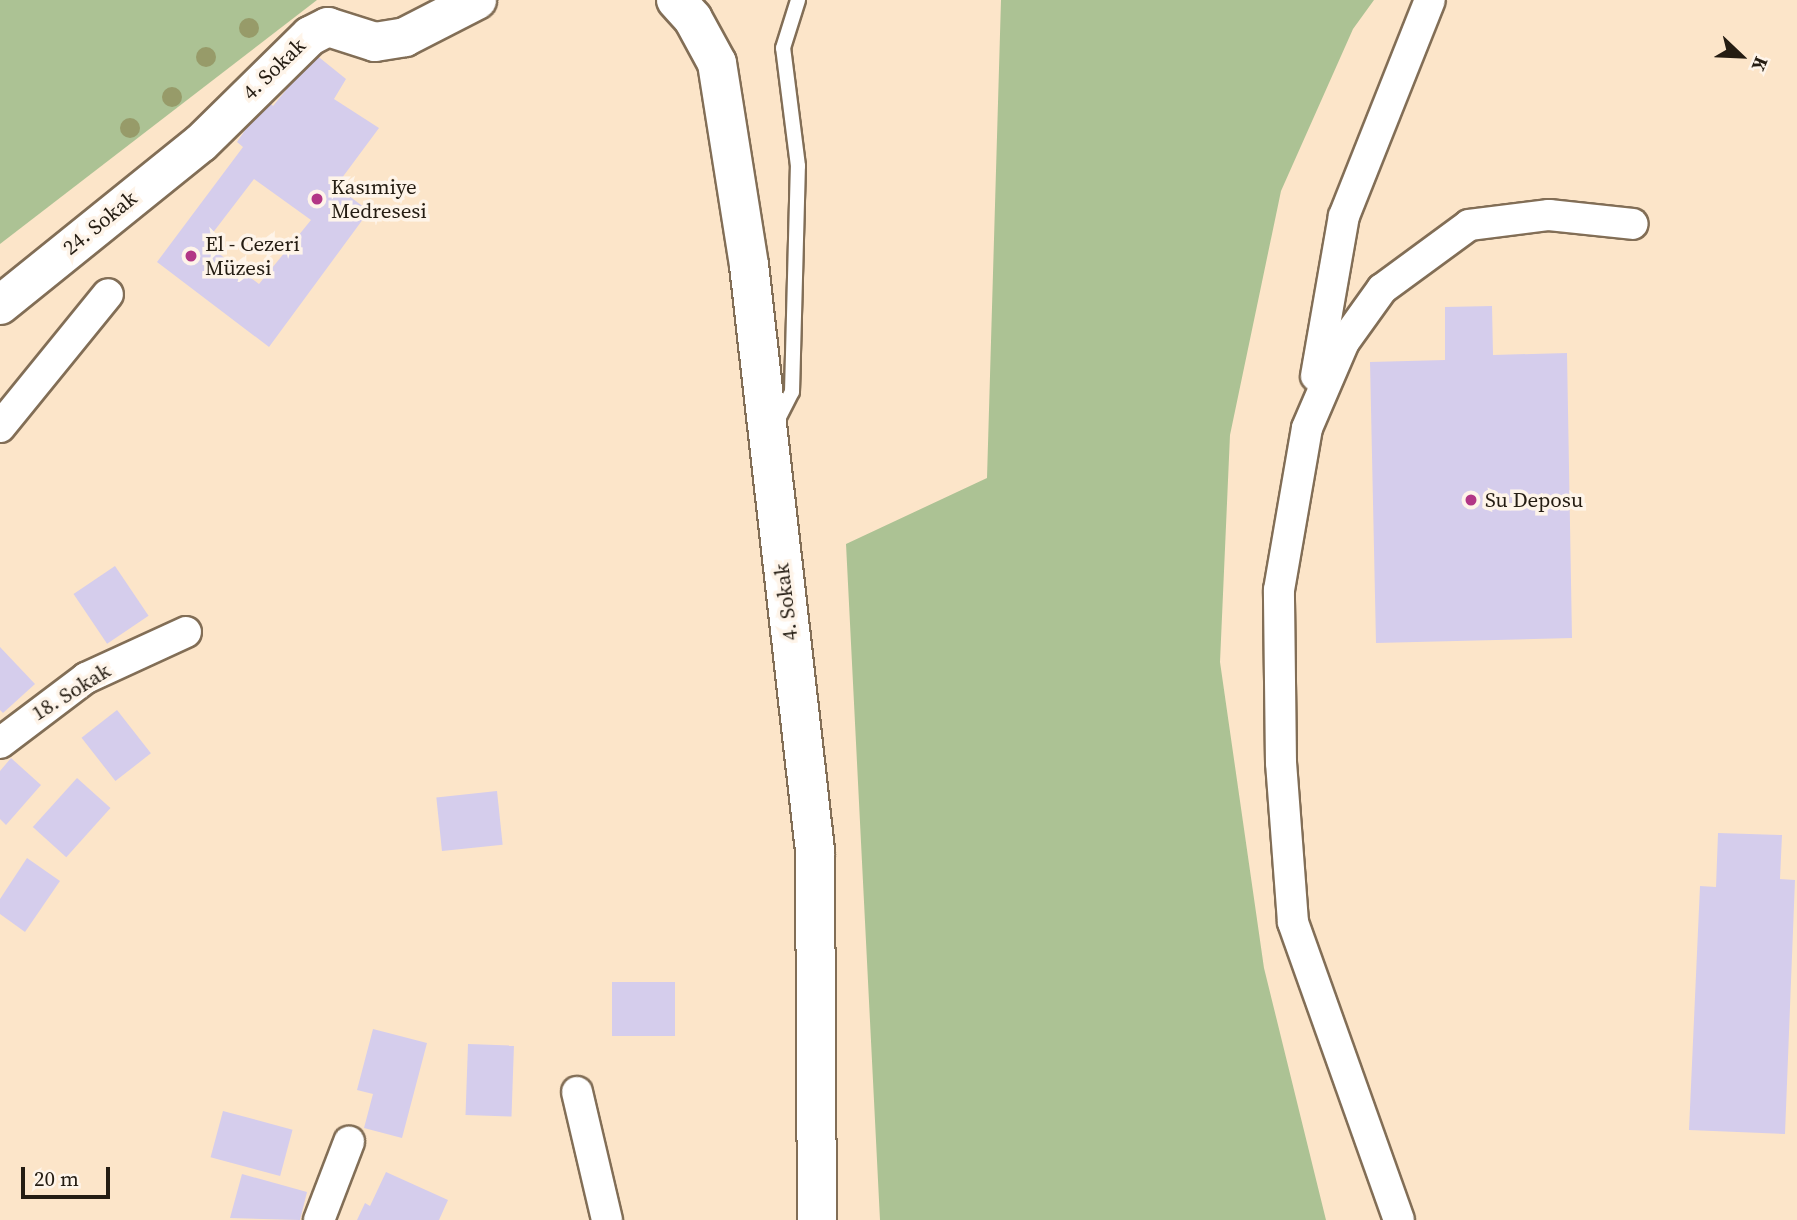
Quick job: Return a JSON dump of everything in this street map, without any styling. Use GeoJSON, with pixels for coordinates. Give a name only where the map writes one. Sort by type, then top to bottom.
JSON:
{"type":"FeatureCollection","features":[{"type":"Feature","properties":{"kind":"street","name":"4. Sokak"},"geometry":{"type":"LineString","coordinates":[[201,143],[310,36],[328,27],[375,42],[405,37],[477,0]]}},
{"type":"Feature","properties":{"kind":"street","name":"4. Sokak"},"geometry":{"type":"LineString","coordinates":[[676,0],[706,41],[723,86],[815,851],[817,1220]]}},
{"type":"Feature","properties":{"kind":"street"},"geometry":{"type":"LineString","coordinates":[[1399,1220],[1293,922],[1281,763],[1279,590],[1344,216],[1430,0]]}},
{"type":"Feature","properties":{"kind":"street","name":"24. Sokak"},"geometry":{"type":"LineString","coordinates":[[0,305],[201,143]]}},
{"type":"Feature","properties":{"kind":"street"},"geometry":{"type":"LineString","coordinates":[[1307,428],[1344,342],[1382,289],[1469,225],[1549,215],[1633,224]]}},
{"type":"Feature","properties":{"kind":"street"},"geometry":{"type":"LineString","coordinates":[[0,426],[108,294]]}},
{"type":"Feature","properties":{"kind":"street","name":"18. Sokak"},"geometry":{"type":"LineString","coordinates":[[0,743],[86,678],[186,632]]}},
{"type":"Feature","properties":{"kind":"street"},"geometry":{"type":"LineString","coordinates":[[577,1092],[607,1220]]}},
{"type":"Feature","properties":{"kind":"street"},"geometry":{"type":"LineString","coordinates":[[319,1220],[349,1142]]}},
{"type":"Feature","properties":{"kind":"lane"},"geometry":{"type":"LineString","coordinates":[[767,440],[792,392],[798,166],[783,48],[798,0]]}},
{"type":"Feature","properties":{"kind":"green space"},"geometry":{"type":"Polygon","coordinates":[[[0,0],[317,0],[0,244],[0,0]]]}},
{"type":"Feature","properties":{"kind":"green space"},"geometry":{"type":"Polygon","coordinates":[[[1001,0],[1374,0],[1353,29],[1281,191],[1230,435],[1220,662],[1264,968],[1326,1220],[880,1220],[846,544],[987,478],[1001,0]]]}},
{"type":"Feature","properties":{"kind":"building","name":"Kasımiye Medresesi"},"geometry":{"type":"Polygon","coordinates":[[[315,54],[346,79],[334,99],[379,128],[336,186],[369,211],[269,347],[157,262],[243,147],[237,142],[266,99],[273,106],[315,54]],[[254,179],[205,243],[259,284],[311,220],[254,179]]]}},
{"type":"Feature","properties":{"kind":"building","name":"Su Deposu"},"geometry":{"type":"Polygon","coordinates":[[[1492,306],[1493,355],[1567,353],[1572,638],[1376,643],[1370,362],[1445,360],[1445,307],[1492,306]]]}},
{"type":"Feature","properties":{"kind":"building"},"geometry":{"type":"Polygon","coordinates":[[[115,566],[149,616],[107,644],[74,594],[115,566]]]}},
{"type":"Feature","properties":{"kind":"building"},"geometry":{"type":"Polygon","coordinates":[[[0,647],[35,684],[3,713],[0,710],[0,647]]]}},
{"type":"Feature","properties":{"kind":"building"},"geometry":{"type":"Polygon","coordinates":[[[117,710],[151,753],[115,781],[82,738],[117,710]]]}},
{"type":"Feature","properties":{"kind":"building"},"geometry":{"type":"Polygon","coordinates":[[[11,758],[41,785],[6,825],[0,819],[0,771],[11,758]]]}},
{"type":"Feature","properties":{"kind":"building"},"geometry":{"type":"Polygon","coordinates":[[[77,778],[110,808],[66,857],[33,827],[77,778]]]}},
{"type":"Feature","properties":{"kind":"building"},"geometry":{"type":"Polygon","coordinates":[[[497,791],[503,845],[442,851],[436,797],[497,791]]]}},
{"type":"Feature","properties":{"kind":"building"},"geometry":{"type":"Polygon","coordinates":[[[1718,833],[1782,835],[1780,879],[1795,880],[1785,1134],[1689,1130],[1700,886],[1716,887],[1718,833]]]}},
{"type":"Feature","properties":{"kind":"building"},"geometry":{"type":"Polygon","coordinates":[[[27,858],[60,881],[25,932],[0,914],[0,899],[27,858]]]}},
{"type":"Feature","properties":{"kind":"building"},"geometry":{"type":"Polygon","coordinates":[[[612,982],[675,982],[675,1036],[612,1036],[612,982]]]}},
{"type":"Feature","properties":{"kind":"building"},"geometry":{"type":"Polygon","coordinates":[[[373,1029],[427,1043],[402,1138],[364,1128],[373,1094],[357,1090],[373,1029]]]}},
{"type":"Feature","properties":{"kind":"building"},"geometry":{"type":"Polygon","coordinates":[[[468,1044],[514,1046],[511,1117],[466,1115],[468,1044]]]}},
{"type":"Feature","properties":{"kind":"building"},"geometry":{"type":"Polygon","coordinates":[[[223,1111],[293,1130],[280,1176],[211,1157],[223,1111]]]}},
{"type":"Feature","properties":{"kind":"building"},"geometry":{"type":"Polygon","coordinates":[[[386,1172],[448,1200],[439,1220],[357,1220],[365,1203],[370,1206],[386,1172]]]}},
{"type":"Feature","properties":{"kind":"building"},"geometry":{"type":"Polygon","coordinates":[[[242,1174],[307,1192],[300,1220],[230,1218],[242,1174]]]}},
{"type":"Feature","properties":{"kind":"place","name":"Kasımiye Medresesi"},"geometry":{"type":"Point","coordinates":[317,199]}},
{"type":"Feature","properties":{"kind":"place","name":"El - Cezeri Müzesi"},"geometry":{"type":"Point","coordinates":[191,256]}},
{"type":"Feature","properties":{"kind":"place","name":"Su Deposu"},"geometry":{"type":"Point","coordinates":[1471,500]}}]}
